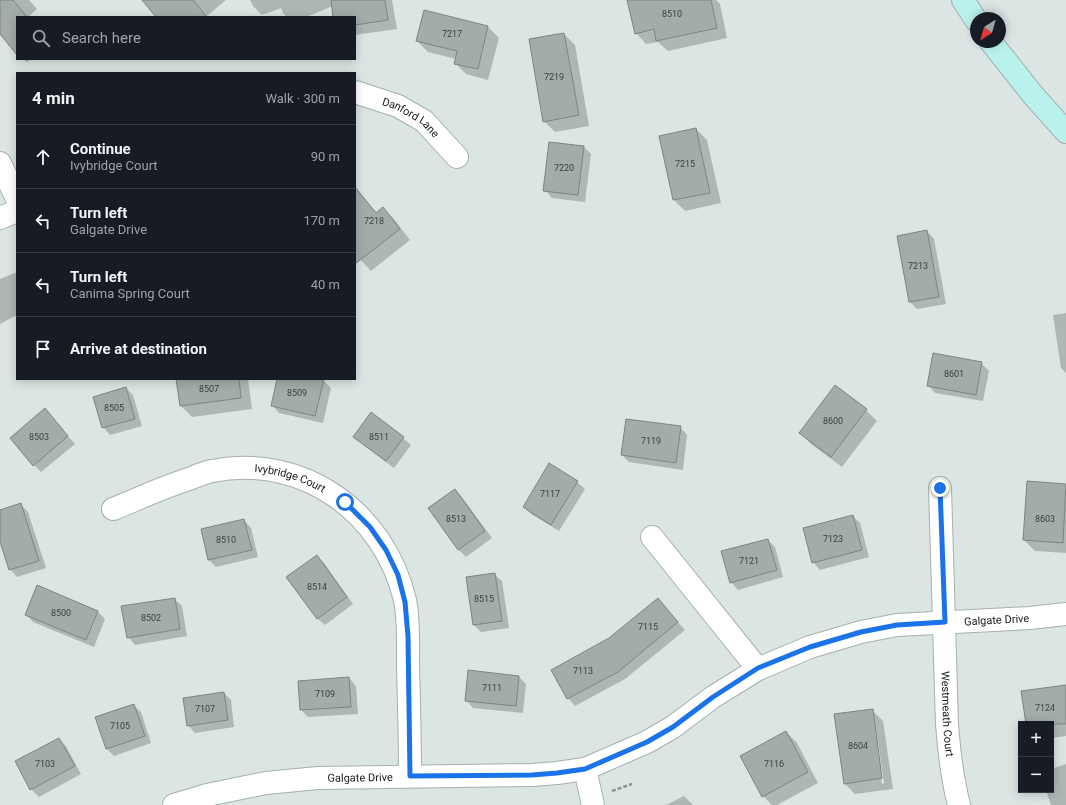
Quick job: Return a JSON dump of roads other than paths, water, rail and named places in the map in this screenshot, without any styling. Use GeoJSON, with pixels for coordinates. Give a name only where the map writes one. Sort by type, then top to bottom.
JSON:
{"type":"FeatureCollection","features":[{"type":"Feature","properties":{"kind":"main road"},"geometry":{"type":"LineString","coordinates":[[963,0],[971,12]]}},
{"type":"Feature","properties":{"kind":"main road"},"geometry":{"type":"LineString","coordinates":[[996,48],[1033,95],[1066,132]]}},
{"type":"Feature","properties":{"kind":"street","name":"Danford Lane"},"geometry":{"type":"LineString","coordinates":[[356,92],[398,106],[424,121],[457,157]]}},
{"type":"Feature","properties":{"kind":"street"},"geometry":{"type":"LineString","coordinates":[[0,163],[16,197]]}},
{"type":"Feature","properties":{"kind":"street"},"geometry":{"type":"LineString","coordinates":[[0,218],[16,211]]}},
{"type":"Feature","properties":{"kind":"street","name":"Ivybridge Court"},"geometry":{"type":"LineString","coordinates":[[113,510],[173,484],[211,471],[240,468],[272,470],[303,479],[318,485],[345,502],[370,527],[386,550],[398,575],[405,602],[408,636],[410,776]]}},
{"type":"Feature","properties":{"kind":"street","name":"Westmeath Court"},"geometry":{"type":"LineString","coordinates":[[940,488],[947,724],[950,762],[954,787],[959,805]]}},
{"type":"Feature","properties":{"kind":"street"},"geometry":{"type":"LineString","coordinates":[[652,537],[758,668]]}},
{"type":"Feature","properties":{"kind":"street","name":"Galgate Drive"},"geometry":{"type":"LineString","coordinates":[[174,805],[208,795],[266,783],[318,778],[532,775],[585,769],[647,742],[673,727],[713,697],[758,668],[810,647],[861,632],[897,625],[1030,618],[1066,614]]}},
{"type":"Feature","properties":{"kind":"street"},"geometry":{"type":"LineString","coordinates":[[585,769],[592,805]]}}]}
